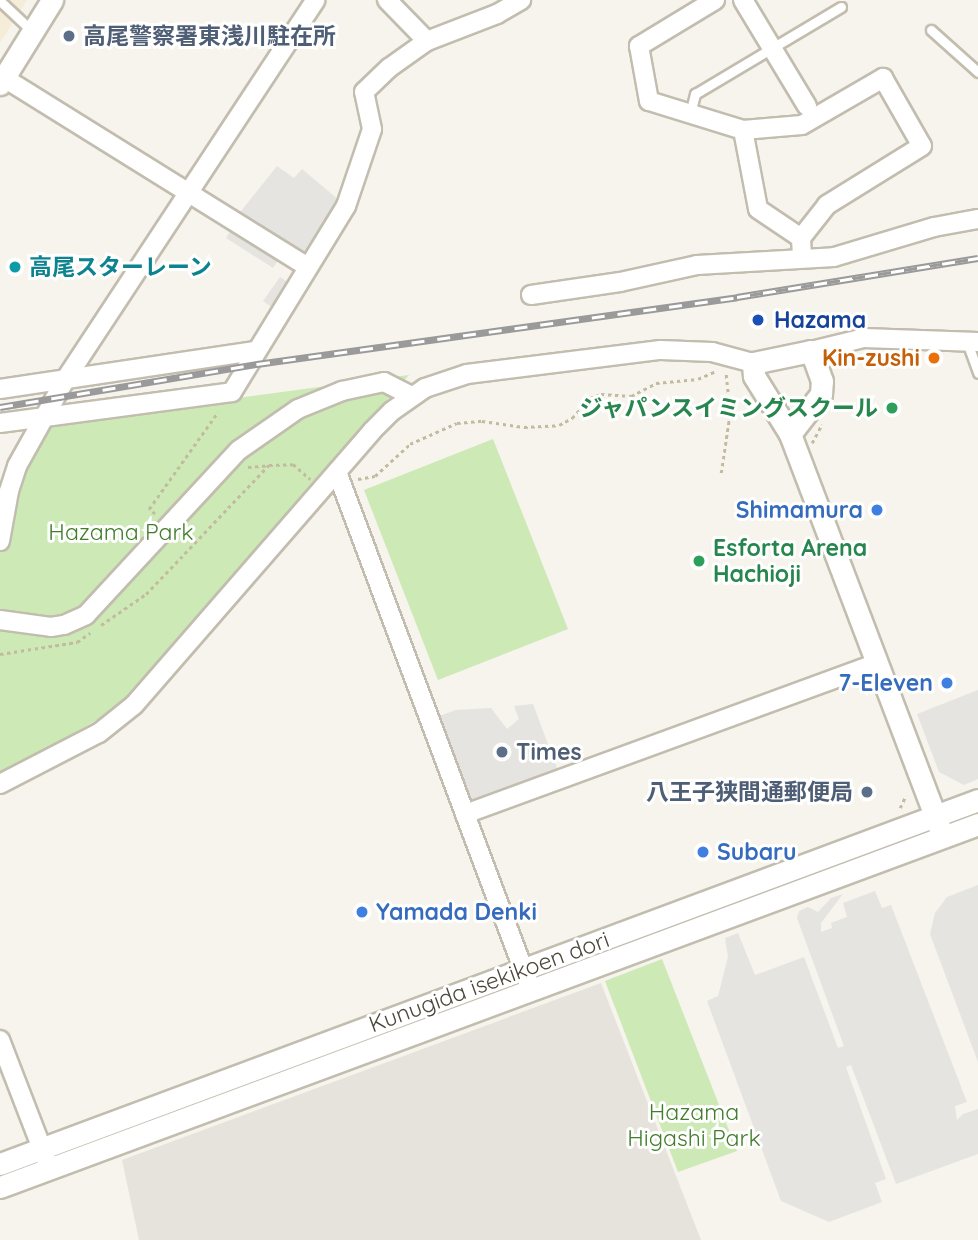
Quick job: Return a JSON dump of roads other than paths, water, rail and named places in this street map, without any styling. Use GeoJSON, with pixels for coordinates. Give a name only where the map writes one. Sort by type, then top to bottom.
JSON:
{"type":"FeatureCollection","features":[{"type":"Feature","properties":{"kind":"street"},"geometry":{"type":"LineString","coordinates":[[52,0],[2,81],[309,267]]}},
{"type":"Feature","properties":{"kind":"street"},"geometry":{"type":"LineString","coordinates":[[0,541],[9,491],[17,466],[65,380],[316,0]]}},
{"type":"Feature","properties":{"kind":"street"},"geometry":{"type":"LineString","coordinates":[[387,0],[427,41]]}},
{"type":"Feature","properties":{"kind":"street"},"geometry":{"type":"LineString","coordinates":[[0,423],[232,392],[346,206],[372,129],[364,92],[389,68],[427,41],[497,14],[521,0]]}},
{"type":"Feature","properties":{"kind":"street"},"geometry":{"type":"LineString","coordinates":[[715,0],[639,46],[649,101],[743,130],[802,125],[883,78],[922,146],[827,205],[801,239],[802,258]]}},
{"type":"Feature","properties":{"kind":"street"},"geometry":{"type":"LineString","coordinates":[[743,0],[807,106]]}},
{"type":"Feature","properties":{"kind":"street"},"geometry":{"type":"LineString","coordinates":[[743,130],[758,209],[801,239]]}},
{"type":"Feature","properties":{"kind":"street"},"geometry":{"type":"LineString","coordinates":[[531,295],[620,282],[697,265],[834,257],[934,227],[978,219]]}},
{"type":"Feature","properties":{"kind":"street"},"geometry":{"type":"LineString","coordinates":[[0,784],[99,733],[134,705],[381,421],[412,396],[467,373],[661,350],[712,352],[754,363],[864,338],[972,342]]}},
{"type":"Feature","properties":{"kind":"street"},"geometry":{"type":"LineString","coordinates":[[0,389],[255,351]]}},
{"type":"Feature","properties":{"kind":"street"},"geometry":{"type":"LineString","coordinates":[[790,434],[821,394],[822,381],[811,351]]}},
{"type":"Feature","properties":{"kind":"street"},"geometry":{"type":"LineString","coordinates":[[754,363],[754,376],[790,434],[943,837]]}},
{"type":"Feature","properties":{"kind":"street"},"geometry":{"type":"LineString","coordinates":[[0,620],[51,627],[64,625],[86,615],[239,450],[298,409],[342,391],[384,382],[412,396]]}},
{"type":"Feature","properties":{"kind":"street"},"geometry":{"type":"LineString","coordinates":[[337,472],[531,990]]}},
{"type":"Feature","properties":{"kind":"street"},"geometry":{"type":"LineString","coordinates":[[465,814],[877,663]]}},
{"type":"Feature","properties":{"kind":"street","name":"Kunugida isekikoen dori"},"geometry":{"type":"LineString","coordinates":[[0,1164],[978,800]]}},
{"type":"Feature","properties":{"kind":"street","name":"Kunugida isekikoen dori"},"geometry":{"type":"LineString","coordinates":[[0,1187],[978,824]]}},
{"type":"Feature","properties":{"kind":"street"},"geometry":{"type":"LineString","coordinates":[[0,1040],[50,1169]]}},
{"type":"Feature","properties":{"kind":"lane"},"geometry":{"type":"LineString","coordinates":[[0,1],[8,12],[33,31]]}},
{"type":"Feature","properties":{"kind":"lane"},"geometry":{"type":"LineString","coordinates":[[690,114],[695,94],[841,7]]}},
{"type":"Feature","properties":{"kind":"lane"},"geometry":{"type":"LineString","coordinates":[[931,30],[978,72]]}},
{"type":"Feature","properties":{"kind":"lane"},"geometry":{"type":"LineString","coordinates":[[972,342],[978,373]]}},
{"type":"Feature","properties":{"kind":"railway"},"geometry":{"type":"LineString","coordinates":[[0,407],[257,364],[737,297],[978,258]]}},
{"type":"Feature","properties":{"kind":"place","name":"高尾警察署東浅川駐在所"},"geometry":{"type":"Point","coordinates":[69,36]}},
{"type":"Feature","properties":{"kind":"place","name":"高尾スターレーン"},"geometry":{"type":"Point","coordinates":[15,267]}},
{"type":"Feature","properties":{"kind":"place","name":"Hazama"},"geometry":{"type":"Point","coordinates":[758,320]}},
{"type":"Feature","properties":{"kind":"place","name":"Kin-zushi"},"geometry":{"type":"Point","coordinates":[934,358]}},
{"type":"Feature","properties":{"kind":"place","name":"ジャパンスイミングスクール"},"geometry":{"type":"Point","coordinates":[892,408]}},
{"type":"Feature","properties":{"kind":"place","name":"Shimamura"},"geometry":{"type":"Point","coordinates":[877,510]}},
{"type":"Feature","properties":{"kind":"place","name":"Esforta Arena Hachioji"},"geometry":{"type":"Point","coordinates":[699,561]}},
{"type":"Feature","properties":{"kind":"place","name":"7-Eleven"},"geometry":{"type":"Point","coordinates":[947,683]}},
{"type":"Feature","properties":{"kind":"place","name":"Times"},"geometry":{"type":"Point","coordinates":[502,752]}},
{"type":"Feature","properties":{"kind":"place","name":"八王子狭間通郵便局"},"geometry":{"type":"Point","coordinates":[867,792]}},
{"type":"Feature","properties":{"kind":"place","name":"Subaru"},"geometry":{"type":"Point","coordinates":[703,852]}},
{"type":"Feature","properties":{"kind":"place","name":"Yamada Denki"},"geometry":{"type":"Point","coordinates":[362,912]}},
{"type":"Feature","properties":{"kind":"park label","name":"Hazama Park"},"geometry":{"type":"Point","coordinates":[121,532]}},
{"type":"Feature","properties":{"kind":"park label","name":"Hazama Higashi Park"},"geometry":{"type":"Point","coordinates":[694,1125]}}]}
